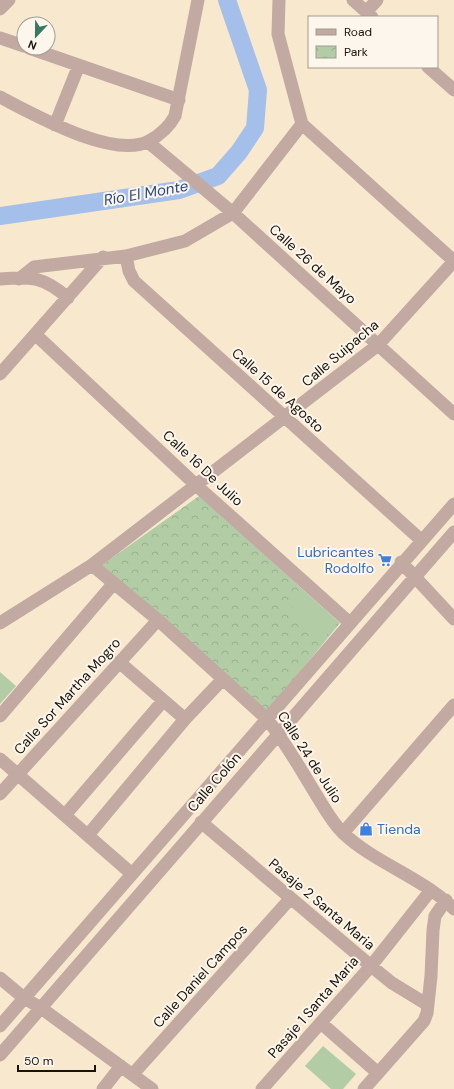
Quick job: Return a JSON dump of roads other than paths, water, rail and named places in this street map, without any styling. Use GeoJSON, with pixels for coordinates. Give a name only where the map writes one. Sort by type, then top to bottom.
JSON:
{"type":"FeatureCollection","features":[{"type":"Feature","properties":{"kind":"street"},"geometry":{"type":"LineString","coordinates":[[0,10],[9,0]]}},
{"type":"Feature","properties":{"kind":"street"},"geometry":{"type":"LineString","coordinates":[[0,97],[55,125],[90,138],[130,146],[148,142],[168,127],[175,116],[198,0]]}},
{"type":"Feature","properties":{"kind":"street"},"geometry":{"type":"LineString","coordinates":[[279,0],[278,34],[302,124],[454,261]]}},
{"type":"Feature","properties":{"kind":"street"},"geometry":{"type":"LineString","coordinates":[[353,0],[369,14],[377,0]]}},
{"type":"Feature","properties":{"kind":"street"},"geometry":{"type":"LineString","coordinates":[[0,38],[16,43]]}},
{"type":"Feature","properties":{"kind":"street"},"geometry":{"type":"LineString","coordinates":[[53,56],[179,100]]}},
{"type":"Feature","properties":{"kind":"street"},"geometry":{"type":"LineString","coordinates":[[55,125],[79,65]]}},
{"type":"Feature","properties":{"kind":"street"},"geometry":{"type":"LineString","coordinates":[[429,68],[454,90]]}},
{"type":"Feature","properties":{"kind":"street"},"geometry":{"type":"LineString","coordinates":[[19,279],[34,267],[103,257],[126,256],[185,241],[233,213],[302,124]]}},
{"type":"Feature","properties":{"kind":"street","name":"Calle 26 de Mayo"},"geometry":{"type":"LineString","coordinates":[[148,142],[213,198],[233,213],[454,414]]}},
{"type":"Feature","properties":{"kind":"street","name":"Calle 15 de Agosto"},"geometry":{"type":"LineString","coordinates":[[126,256],[129,272],[134,281],[285,419],[421,540]]}},
{"type":"Feature","properties":{"kind":"street"},"geometry":{"type":"LineString","coordinates":[[0,374],[36,335],[103,257]]}},
{"type":"Feature","properties":{"kind":"street","name":"Calle Suipacha"},"geometry":{"type":"LineString","coordinates":[[92,566],[285,419],[378,345],[454,261]]}},
{"type":"Feature","properties":{"kind":"street"},"geometry":{"type":"LineString","coordinates":[[0,279],[41,279],[53,285],[68,298]]}},
{"type":"Feature","properties":{"kind":"street","name":"Calle 16 De Julio"},"geometry":{"type":"LineString","coordinates":[[36,335],[197,486],[350,623]]}},
{"type":"Feature","properties":{"kind":"street","name":"Calle Colón"},"geometry":{"type":"LineString","coordinates":[[0,1026],[350,623],[401,562],[454,504]]}},
{"type":"Feature","properties":{"kind":"street","name":"Calle Colón"},"geometry":{"type":"LineString","coordinates":[[0,1055],[454,532]]}},
{"type":"Feature","properties":{"kind":"street"},"geometry":{"type":"LineString","coordinates":[[401,562],[454,619]]}},
{"type":"Feature","properties":{"kind":"street"},"geometry":{"type":"LineString","coordinates":[[0,623],[92,566]]}},
{"type":"Feature","properties":{"kind":"street","name":"Calle 24 de Julio"},"geometry":{"type":"LineString","coordinates":[[92,566],[158,620],[222,680],[267,719],[278,733],[331,819],[343,833],[362,848],[431,890],[450,905]]}},
{"type":"Feature","properties":{"kind":"street"},"geometry":{"type":"LineString","coordinates":[[0,716],[114,583]]}},
{"type":"Feature","properties":{"kind":"street","name":"Calle Sor Martha Mogro"},"geometry":{"type":"LineString","coordinates":[[0,794],[158,620]]}},
{"type":"Feature","properties":{"kind":"street"},"geometry":{"type":"LineString","coordinates":[[119,662],[186,720]]}},
{"type":"Feature","properties":{"kind":"street"},"geometry":{"type":"LineString","coordinates":[[88,835],[222,680]]}},
{"type":"Feature","properties":{"kind":"street"},"geometry":{"type":"LineString","coordinates":[[65,815],[163,701]]}},
{"type":"Feature","properties":{"kind":"street"},"geometry":{"type":"LineString","coordinates":[[343,833],[454,705]]}},
{"type":"Feature","properties":{"kind":"street"},"geometry":{"type":"LineString","coordinates":[[0,759],[132,874]]}},
{"type":"Feature","properties":{"kind":"street","name":"Pasaje 2 Santa Maria"},"geometry":{"type":"LineString","coordinates":[[201,822],[290,899],[392,983],[428,1005]]}},
{"type":"Feature","properties":{"kind":"street","name":"Pasaje 1 Santa Maria"},"geometry":{"type":"LineString","coordinates":[[262,1089],[371,966],[431,890]]}},
{"type":"Feature","properties":{"kind":"street","name":"Calle Daniel Campos"},"geometry":{"type":"LineString","coordinates":[[133,1074],[290,899]]}},
{"type":"Feature","properties":{"kind":"street"},"geometry":{"type":"LineString","coordinates":[[364,1089],[424,1021],[428,1005],[434,923],[437,911],[450,905]]}},
{"type":"Feature","properties":{"kind":"street"},"geometry":{"type":"LineString","coordinates":[[0,978],[24,998],[41,1008],[152,1089]]}},
{"type":"Feature","properties":{"kind":"street"},"geometry":{"type":"LineString","coordinates":[[321,1022],[378,1073]]}},
{"type":"Feature","properties":{"kind":"street"},"geometry":{"type":"LineString","coordinates":[[103,1089],[121,1066]]}},
{"type":"Feature","properties":{"kind":"waterway","name":"Río El Monte"},"geometry":{"type":"LineString","coordinates":[[0,216],[179,190],[218,176],[239,152],[255,128],[258,90],[227,0]]}},
{"type":"Feature","properties":{"kind":"place","name":"Lubricantes Rodolfo"},"geometry":{"type":"Point","coordinates":[385,560]}},
{"type":"Feature","properties":{"kind":"place","name":"Tienda"},"geometry":{"type":"Point","coordinates":[366,829]}}]}
